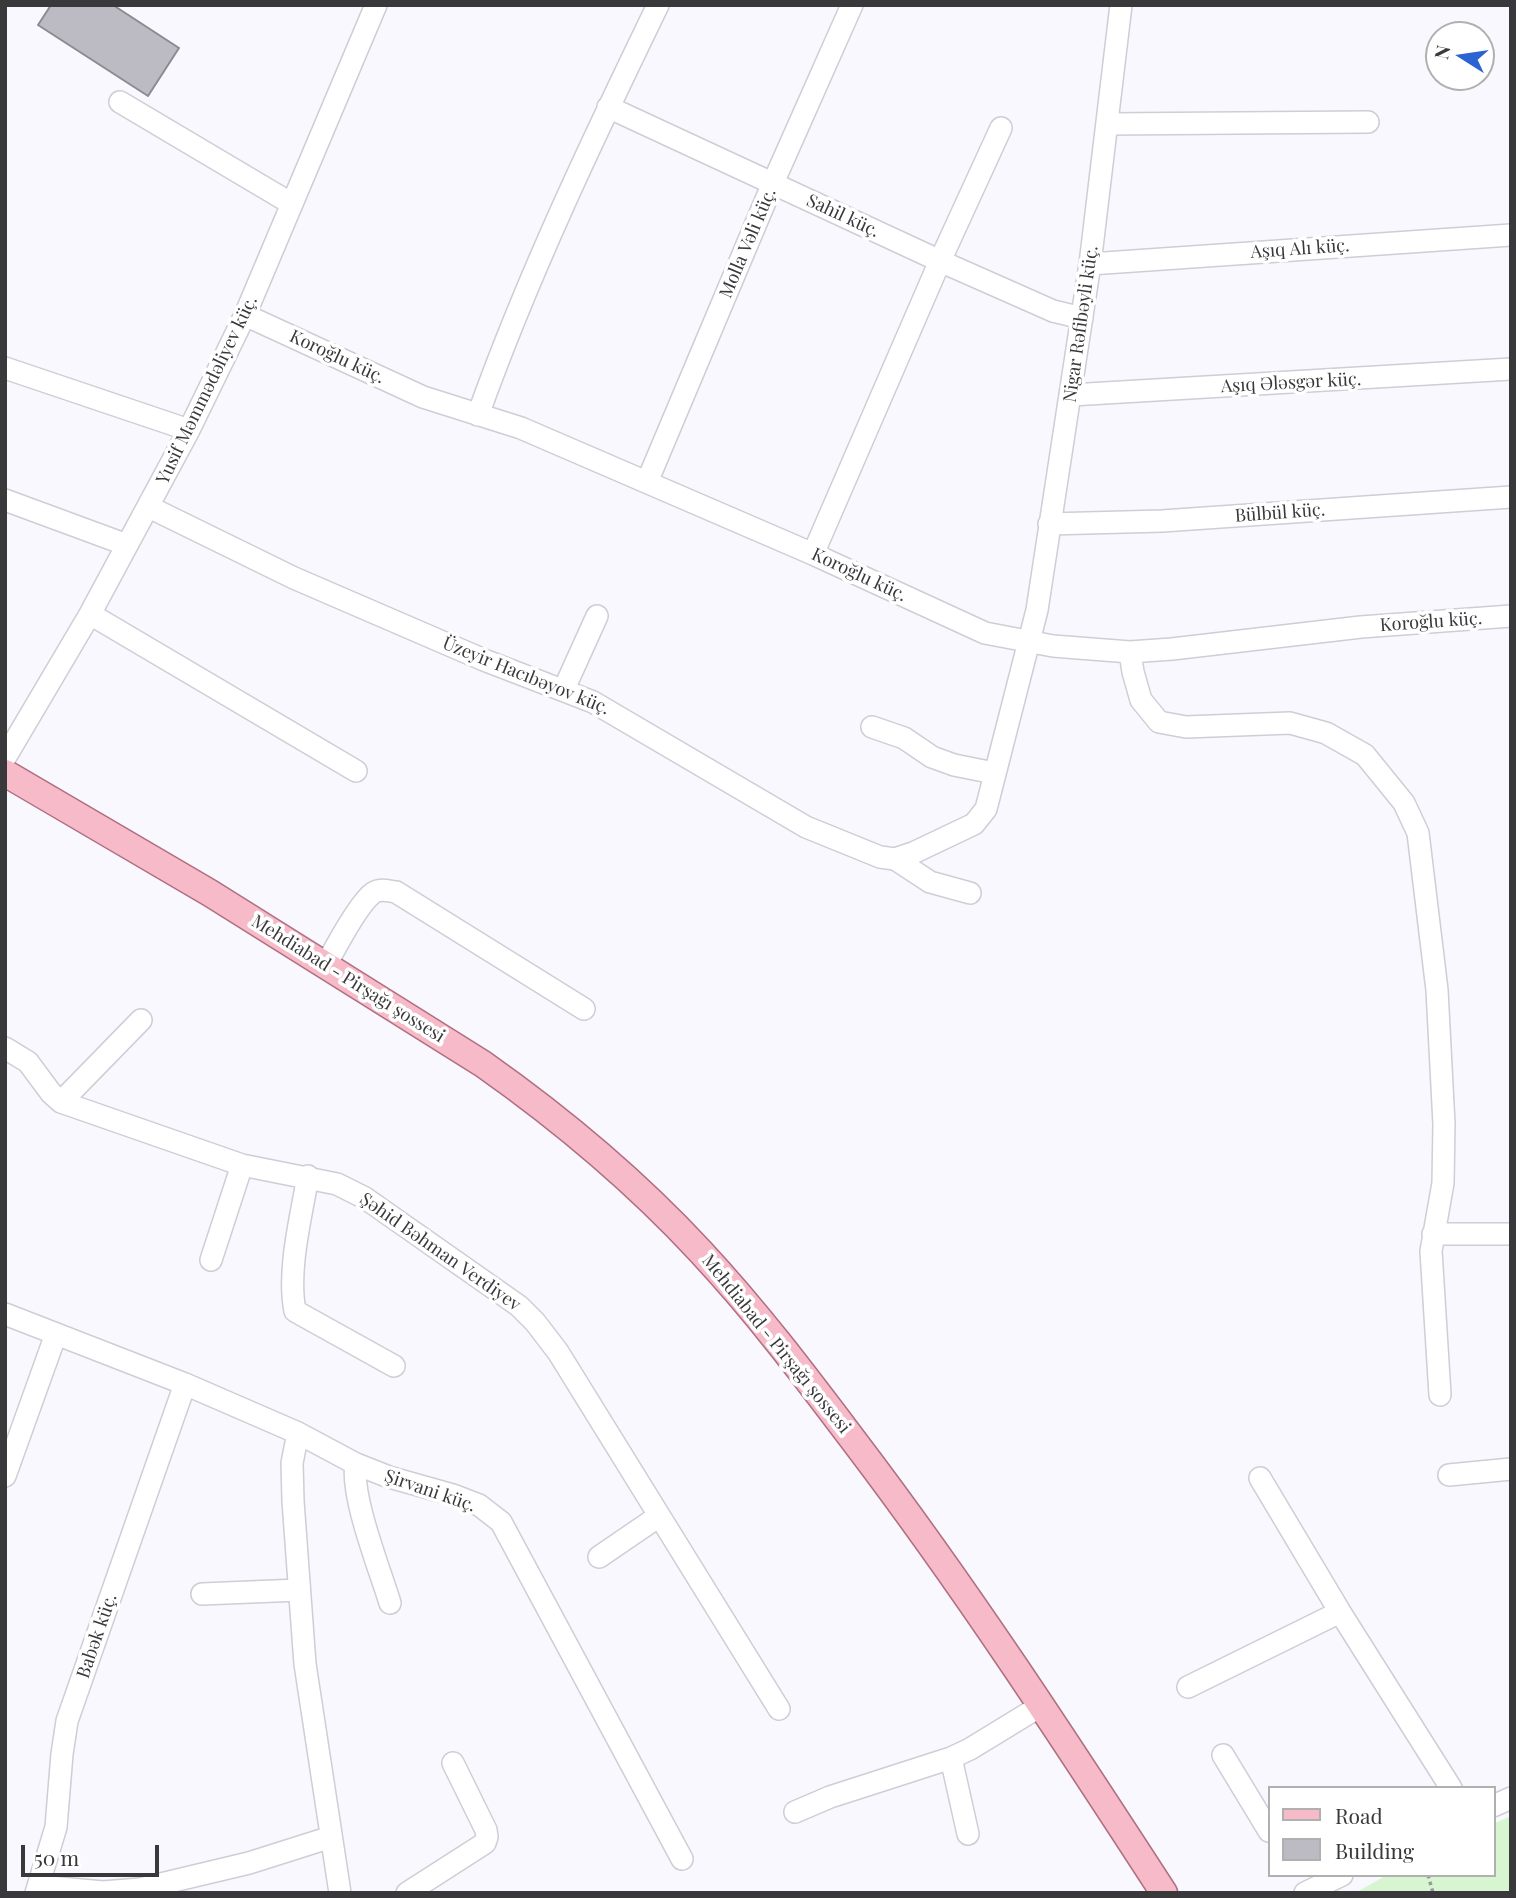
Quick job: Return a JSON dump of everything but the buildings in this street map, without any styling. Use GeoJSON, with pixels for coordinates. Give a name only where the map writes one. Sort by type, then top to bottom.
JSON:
{"type":"FeatureCollection","features":[{"type":"Feature","properties":{"kind":"main road","name":"Mehdiabad - Pirşağı şossesi"},"geometry":{"type":"LineString","coordinates":[[5,773],[121,839],[483,1064],[522,1091],[632,1183],[698,1249],[753,1311],[901,1502],[1042,1705],[1164,1893]]}},
{"type":"Feature","properties":{"kind":"street","name":"Yusif Məmmədəliyev küç."},"geometry":{"type":"LineString","coordinates":[[5,758],[90,614],[189,430],[245,314],[376,5]]}},
{"type":"Feature","properties":{"kind":"street"},"geometry":{"type":"LineString","coordinates":[[478,415],[514,322],[608,107],[658,5]]}},
{"type":"Feature","properties":{"kind":"street","name":"Molla Vəli küç."},"geometry":{"type":"LineString","coordinates":[[647,482],[773,183],[852,5]]}},
{"type":"Feature","properties":{"kind":"street","name":"Nigar Rəfibəyli küç."},"geometry":{"type":"LineString","coordinates":[[895,859],[974,824],[986,809],[1037,610],[1090,264],[1121,5]]}},
{"type":"Feature","properties":{"kind":"street"},"geometry":{"type":"LineString","coordinates":[[120,102],[292,204]]}},
{"type":"Feature","properties":{"kind":"street","name":"Sahil küç."},"geometry":{"type":"LineString","coordinates":[[608,107],[940,261],[1053,311],[1082,318]]}},
{"type":"Feature","properties":{"kind":"street"},"geometry":{"type":"LineString","coordinates":[[1108,124],[1368,122]]}},
{"type":"Feature","properties":{"kind":"street"},"geometry":{"type":"LineString","coordinates":[[813,554],[940,261],[1002,128]]}},
{"type":"Feature","properties":{"kind":"street","name":"Aşıq Alı küç."},"geometry":{"type":"LineString","coordinates":[[1090,264],[1511,235]]}},
{"type":"Feature","properties":{"kind":"street","name":"Koroğlu küç."},"geometry":{"type":"LineString","coordinates":[[245,314],[423,397],[521,428],[813,554],[985,633],[1086,650],[1130,652],[1361,627],[1511,616]]}},
{"type":"Feature","properties":{"kind":"street"},"geometry":{"type":"LineString","coordinates":[[5,368],[189,430]]}},
{"type":"Feature","properties":{"kind":"street","name":"Aşıq Ələsgər küç."},"geometry":{"type":"LineString","coordinates":[[1071,395],[1511,369]]}},
{"type":"Feature","properties":{"kind":"street","name":"Bülbül küç."},"geometry":{"type":"LineString","coordinates":[[1049,524],[1162,521],[1511,497]]}},
{"type":"Feature","properties":{"kind":"street"},"geometry":{"type":"LineString","coordinates":[[5,500],[127,545]]}},
{"type":"Feature","properties":{"kind":"street","name":"Üzeyir Hacıbəyov küç."},"geometry":{"type":"LineString","coordinates":[[149,507],[294,578],[615,713],[807,827],[880,858],[895,859],[930,882],[970,893]]}},
{"type":"Feature","properties":{"kind":"street"},"geometry":{"type":"LineString","coordinates":[[90,614],[356,771]]}},
{"type":"Feature","properties":{"kind":"street"},"geometry":{"type":"LineString","coordinates":[[564,690],[597,616]]}},
{"type":"Feature","properties":{"kind":"street"},"geometry":{"type":"LineString","coordinates":[[1130,652],[1141,700],[1159,722],[1186,727],[1290,723],[1326,733],[1365,755],[1404,803],[1418,833],[1437,990],[1445,1150],[1443,1183],[1433,1234],[1431,1280],[1440,1395]]}},
{"type":"Feature","properties":{"kind":"street"},"geometry":{"type":"LineString","coordinates":[[872,727],[904,738],[932,757],[954,765],[994,773]]}},
{"type":"Feature","properties":{"kind":"street"},"geometry":{"type":"LineString","coordinates":[[326,965],[346,928],[372,893],[381,889],[396,892],[584,1009]]}},
{"type":"Feature","properties":{"kind":"street"},"geometry":{"type":"LineString","coordinates":[[61,1102],[141,1020]]}},
{"type":"Feature","properties":{"kind":"street","name":"Şəhid Bəhman Verdiyev"},"geometry":{"type":"LineString","coordinates":[[5,1048],[28,1062],[61,1102],[242,1165],[308,1176],[337,1184],[365,1198],[519,1306],[558,1352],[779,1709]]}},
{"type":"Feature","properties":{"kind":"street"},"geometry":{"type":"LineString","coordinates":[[211,1260],[242,1165]]}},
{"type":"Feature","properties":{"kind":"street"},"geometry":{"type":"LineString","coordinates":[[308,1176],[295,1255],[295,1311],[394,1366]]}},
{"type":"Feature","properties":{"kind":"street"},"geometry":{"type":"LineString","coordinates":[[1433,1234],[1511,1234]]}},
{"type":"Feature","properties":{"kind":"street","name":"Şirvani küç."},"geometry":{"type":"LineString","coordinates":[[5,1314],[184,1384],[298,1433],[356,1464],[388,1477],[479,1505],[501,1522],[682,1859]]}},
{"type":"Feature","properties":{"kind":"street"},"geometry":{"type":"LineString","coordinates":[[5,1476],[56,1334]]}},
{"type":"Feature","properties":{"kind":"street","name":"Babək küç."},"geometry":{"type":"LineString","coordinates":[[37,1890],[56,1827],[67,1721],[184,1384]]}},
{"type":"Feature","properties":{"kind":"street"},"geometry":{"type":"LineString","coordinates":[[298,1433],[292,1463],[305,1664],[340,1893]]}},
{"type":"Feature","properties":{"kind":"street"},"geometry":{"type":"LineString","coordinates":[[356,1464],[357,1495],[390,1603]]}},
{"type":"Feature","properties":{"kind":"street"},"geometry":{"type":"LineString","coordinates":[[1449,1475],[1511,1469]]}},
{"type":"Feature","properties":{"kind":"street"},"geometry":{"type":"LineString","coordinates":[[1259,1478],[1450,1786]]}},
{"type":"Feature","properties":{"kind":"street"},"geometry":{"type":"LineString","coordinates":[[598,1557],[659,1516]]}},
{"type":"Feature","properties":{"kind":"street"},"geometry":{"type":"LineString","coordinates":[[202,1594],[299,1590]]}},
{"type":"Feature","properties":{"kind":"street"},"geometry":{"type":"LineString","coordinates":[[1188,1687],[1340,1612]]}},
{"type":"Feature","properties":{"kind":"street"},"geometry":{"type":"LineString","coordinates":[[795,1812],[830,1797],[951,1758],[1042,1705]]}},
{"type":"Feature","properties":{"kind":"street"},"geometry":{"type":"LineString","coordinates":[[1223,1755],[1268,1829]]}},
{"type":"Feature","properties":{"kind":"street"},"geometry":{"type":"LineString","coordinates":[[951,1758],[968,1834]]}},
{"type":"Feature","properties":{"kind":"street"},"geometry":{"type":"LineString","coordinates":[[407,1893],[485,1843],[486,1830],[453,1763]]}},
{"type":"Feature","properties":{"kind":"street"},"geometry":{"type":"LineString","coordinates":[[1495,1805],[1511,1798]]}},
{"type":"Feature","properties":{"kind":"street"},"geometry":{"type":"LineString","coordinates":[[37,1890],[103,1892],[140,1889],[249,1863],[331,1838]]}},
{"type":"Feature","properties":{"kind":"street"},"geometry":{"type":"LineString","coordinates":[[1306,1892],[1338,1877]]}},
{"type":"Feature","properties":{"kind":"green space"},"geometry":{"type":"Polygon","coordinates":[[[1511,1816],[1511,1893],[1355,1893],[1383,1877],[1495,1877],[1495,1823],[1511,1816]]]}}]}
